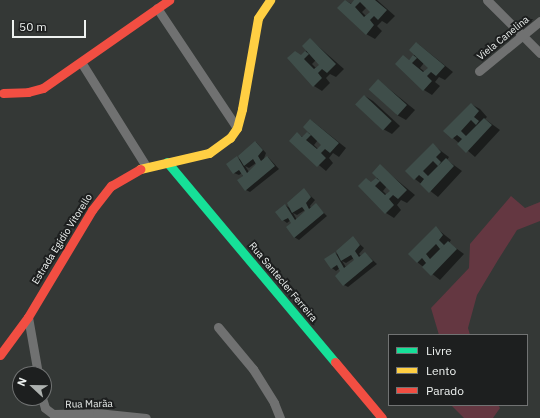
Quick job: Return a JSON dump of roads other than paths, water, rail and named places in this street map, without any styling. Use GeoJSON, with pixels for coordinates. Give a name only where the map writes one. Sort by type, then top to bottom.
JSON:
{"type":"FeatureCollection","features":[{"type":"Feature","properties":{"kind":"street"},"geometry":{"type":"LineString","coordinates":[[3,93],[37,90],[81,62],[169,0]]}},
{"type":"Feature","properties":{"kind":"street","name":"Estrada Egídio Vitorello"},"geometry":{"type":"LineString","coordinates":[[0,355],[28,316],[100,198],[120,179],[146,166],[201,156],[216,150],[230,138],[237,128],[258,18],[270,0]]}},
{"type":"Feature","properties":{"kind":"street"},"geometry":{"type":"LineString","coordinates":[[487,0],[540,53]]}},
{"type":"Feature","properties":{"kind":"street"},"geometry":{"type":"LineString","coordinates":[[157,8],[237,128]]}},
{"type":"Feature","properties":{"kind":"street","name":"Viela Canelina"},"geometry":{"type":"LineString","coordinates":[[479,71],[540,21]]}},
{"type":"Feature","properties":{"kind":"street"},"geometry":{"type":"LineString","coordinates":[[81,62],[146,166]]}},
{"type":"Feature","properties":{"kind":"street","name":"Rua Santecler Ferreira"},"geometry":{"type":"LineString","coordinates":[[167,162],[380,417]]}},
{"type":"Feature","properties":{"kind":"street"},"geometry":{"type":"LineString","coordinates":[[28,316],[37,366]]}},
{"type":"Feature","properties":{"kind":"street"},"geometry":{"type":"LineString","coordinates":[[218,327],[253,369],[274,403],[280,418]]}},
{"type":"Feature","properties":{"kind":"street","name":"Rua Marãa"},"geometry":{"type":"LineString","coordinates":[[44,406],[54,414],[97,413],[146,418]]}}]}
